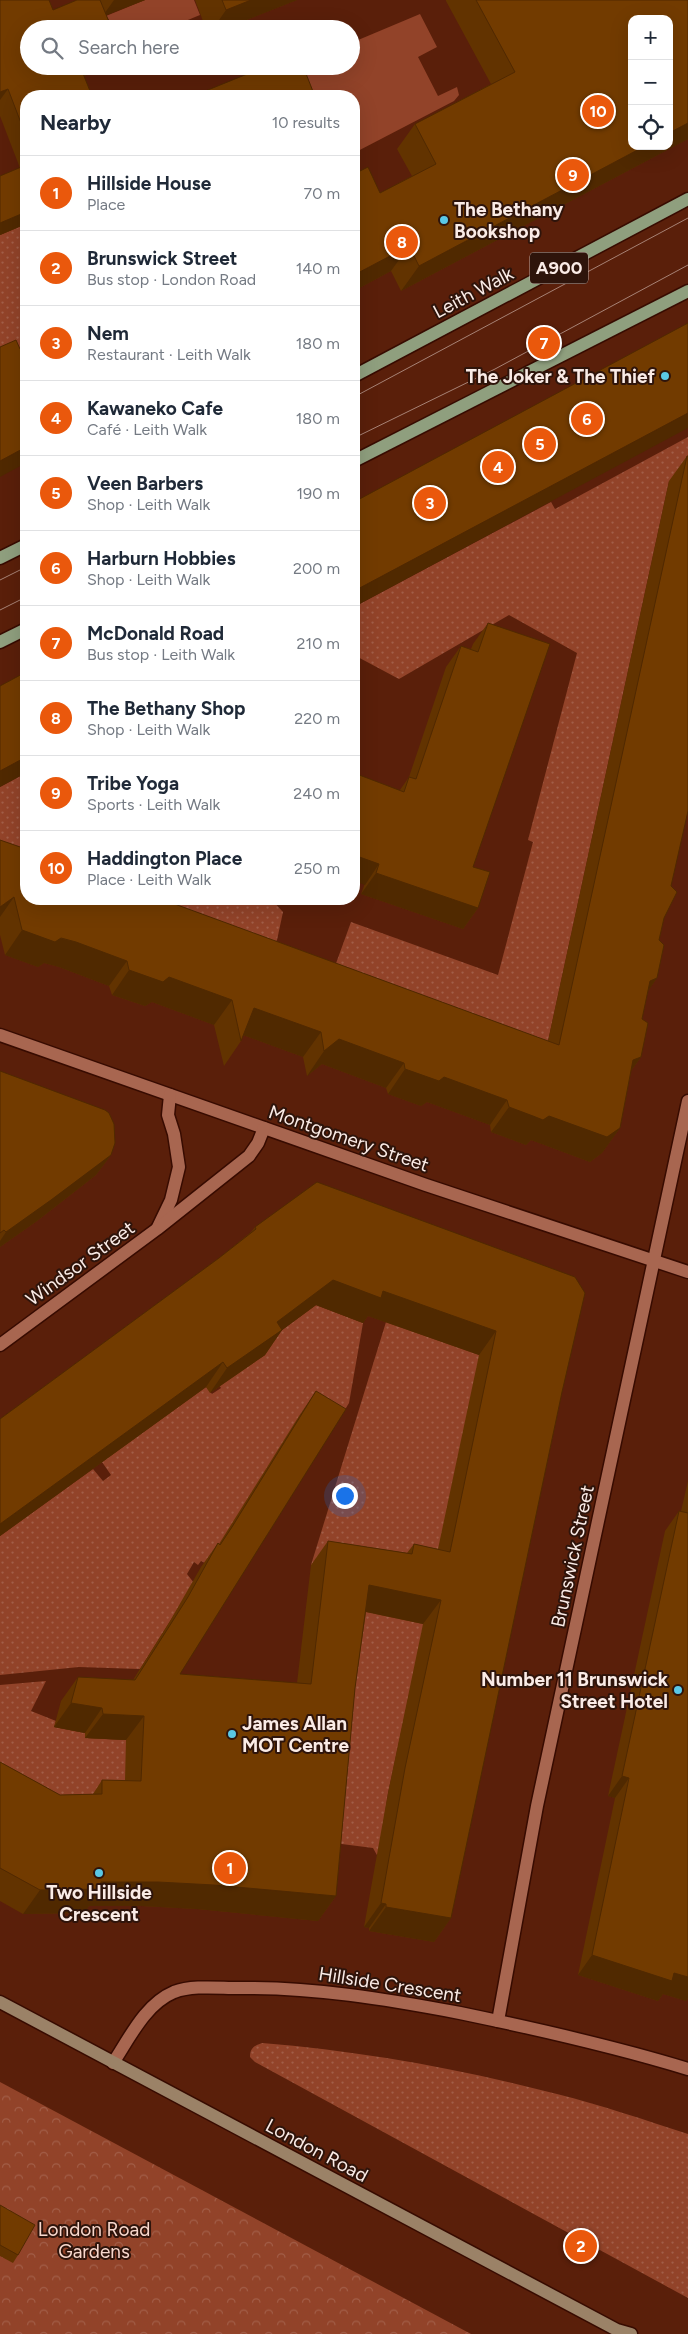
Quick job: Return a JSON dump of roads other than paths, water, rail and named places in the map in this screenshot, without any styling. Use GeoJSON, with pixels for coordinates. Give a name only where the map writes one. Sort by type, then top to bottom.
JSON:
{"type":"FeatureCollection","features":[{"type":"Feature","properties":{"kind":"main road","name":"Leith Walk"},"geometry":{"type":"LineString","coordinates":[[360,373],[688,199]]}},
{"type":"Feature","properties":{"kind":"main road"},"geometry":{"type":"LineString","coordinates":[[360,458],[688,291]]}},
{"type":"Feature","properties":{"kind":"main road"},"geometry":{"type":"LineString","coordinates":[[0,558],[20,548]]}},
{"type":"Feature","properties":{"kind":"main road"},"geometry":{"type":"LineString","coordinates":[[0,642],[20,632]]}},
{"type":"Feature","properties":{"kind":"main road","name":"London Road"},"geometry":{"type":"LineString","coordinates":[[0,2002],[620,2332],[631,2334]]}},
{"type":"Feature","properties":{"kind":"street","name":"Montgomery Street"},"geometry":{"type":"LineString","coordinates":[[0,1035],[170,1096],[688,1272]]}},
{"type":"Feature","properties":{"kind":"street","name":"Windsor Street"},"geometry":{"type":"LineString","coordinates":[[157,1229],[171,1200],[178,1167],[174,1134],[168,1115],[170,1096]]}},
{"type":"Feature","properties":{"kind":"street","name":"Brunswick Street"},"geometry":{"type":"LineString","coordinates":[[498,2021],[537,1806],[688,1101]]}},
{"type":"Feature","properties":{"kind":"street","name":"Windsor Street"},"geometry":{"type":"LineString","coordinates":[[0,1346],[157,1229],[249,1156],[258,1143],[264,1128]]}},
{"type":"Feature","properties":{"kind":"street","name":"Hillside Crescent"},"geometry":{"type":"LineString","coordinates":[[113,2063],[151,2008],[166,1996],[186,1989],[257,1988],[300,1989],[385,2000],[498,2021],[567,2036],[688,2069]]}},
{"type":"Feature","properties":{"kind":"tram line"},"geometry":{"type":"LineString","coordinates":[[360,394],[688,218]]}},
{"type":"Feature","properties":{"kind":"tram line"},"geometry":{"type":"LineString","coordinates":[[360,435],[495,369],[688,265]]}},
{"type":"Feature","properties":{"kind":"tram line"},"geometry":{"type":"LineString","coordinates":[[0,580],[20,570]]}},
{"type":"Feature","properties":{"kind":"tram line"},"geometry":{"type":"LineString","coordinates":[[0,610],[20,600]]}},
{"type":"Feature","properties":{"kind":"place","name":"Haddington Place"},"geometry":{"type":"Point","coordinates":[598,111]}},
{"type":"Feature","properties":{"kind":"place","name":"Tribe Yoga"},"geometry":{"type":"Point","coordinates":[573,175]}},
{"type":"Feature","properties":{"kind":"place","name":"The Bethany Bookshop"},"geometry":{"type":"Point","coordinates":[444,220]}},
{"type":"Feature","properties":{"kind":"place","name":"The Bethany Shop"},"geometry":{"type":"Point","coordinates":[402,242]}},
{"type":"Feature","properties":{"kind":"place","name":"McDonald Road"},"geometry":{"type":"Point","coordinates":[544,343]}},
{"type":"Feature","properties":{"kind":"place","name":"The Joker & The Thief"},"geometry":{"type":"Point","coordinates":[665,376]}},
{"type":"Feature","properties":{"kind":"place","name":"Harburn Hobbies"},"geometry":{"type":"Point","coordinates":[587,419]}},
{"type":"Feature","properties":{"kind":"place","name":"Veen Barbers"},"geometry":{"type":"Point","coordinates":[540,444]}},
{"type":"Feature","properties":{"kind":"place","name":"Kawaneko Cafe"},"geometry":{"type":"Point","coordinates":[498,467]}},
{"type":"Feature","properties":{"kind":"place","name":"Nem"},"geometry":{"type":"Point","coordinates":[430,503]}},
{"type":"Feature","properties":{"kind":"place","name":"Number 11 Brunswick Street Hotel"},"geometry":{"type":"Point","coordinates":[678,1690]}},
{"type":"Feature","properties":{"kind":"place","name":"James Allan MOT Centre"},"geometry":{"type":"Point","coordinates":[232,1734]}},
{"type":"Feature","properties":{"kind":"place","name":"Hillside House"},"geometry":{"type":"Point","coordinates":[230,1868]}},
{"type":"Feature","properties":{"kind":"place","name":"Two Hillside Crescent"},"geometry":{"type":"Point","coordinates":[99,1873]}},
{"type":"Feature","properties":{"kind":"place","name":"Brunswick Street"},"geometry":{"type":"Point","coordinates":[581,2246]}},
{"type":"Feature","properties":{"kind":"park label","name":"London Road Gardens"},"geometry":{"type":"Point","coordinates":[94,2240]}}]}
